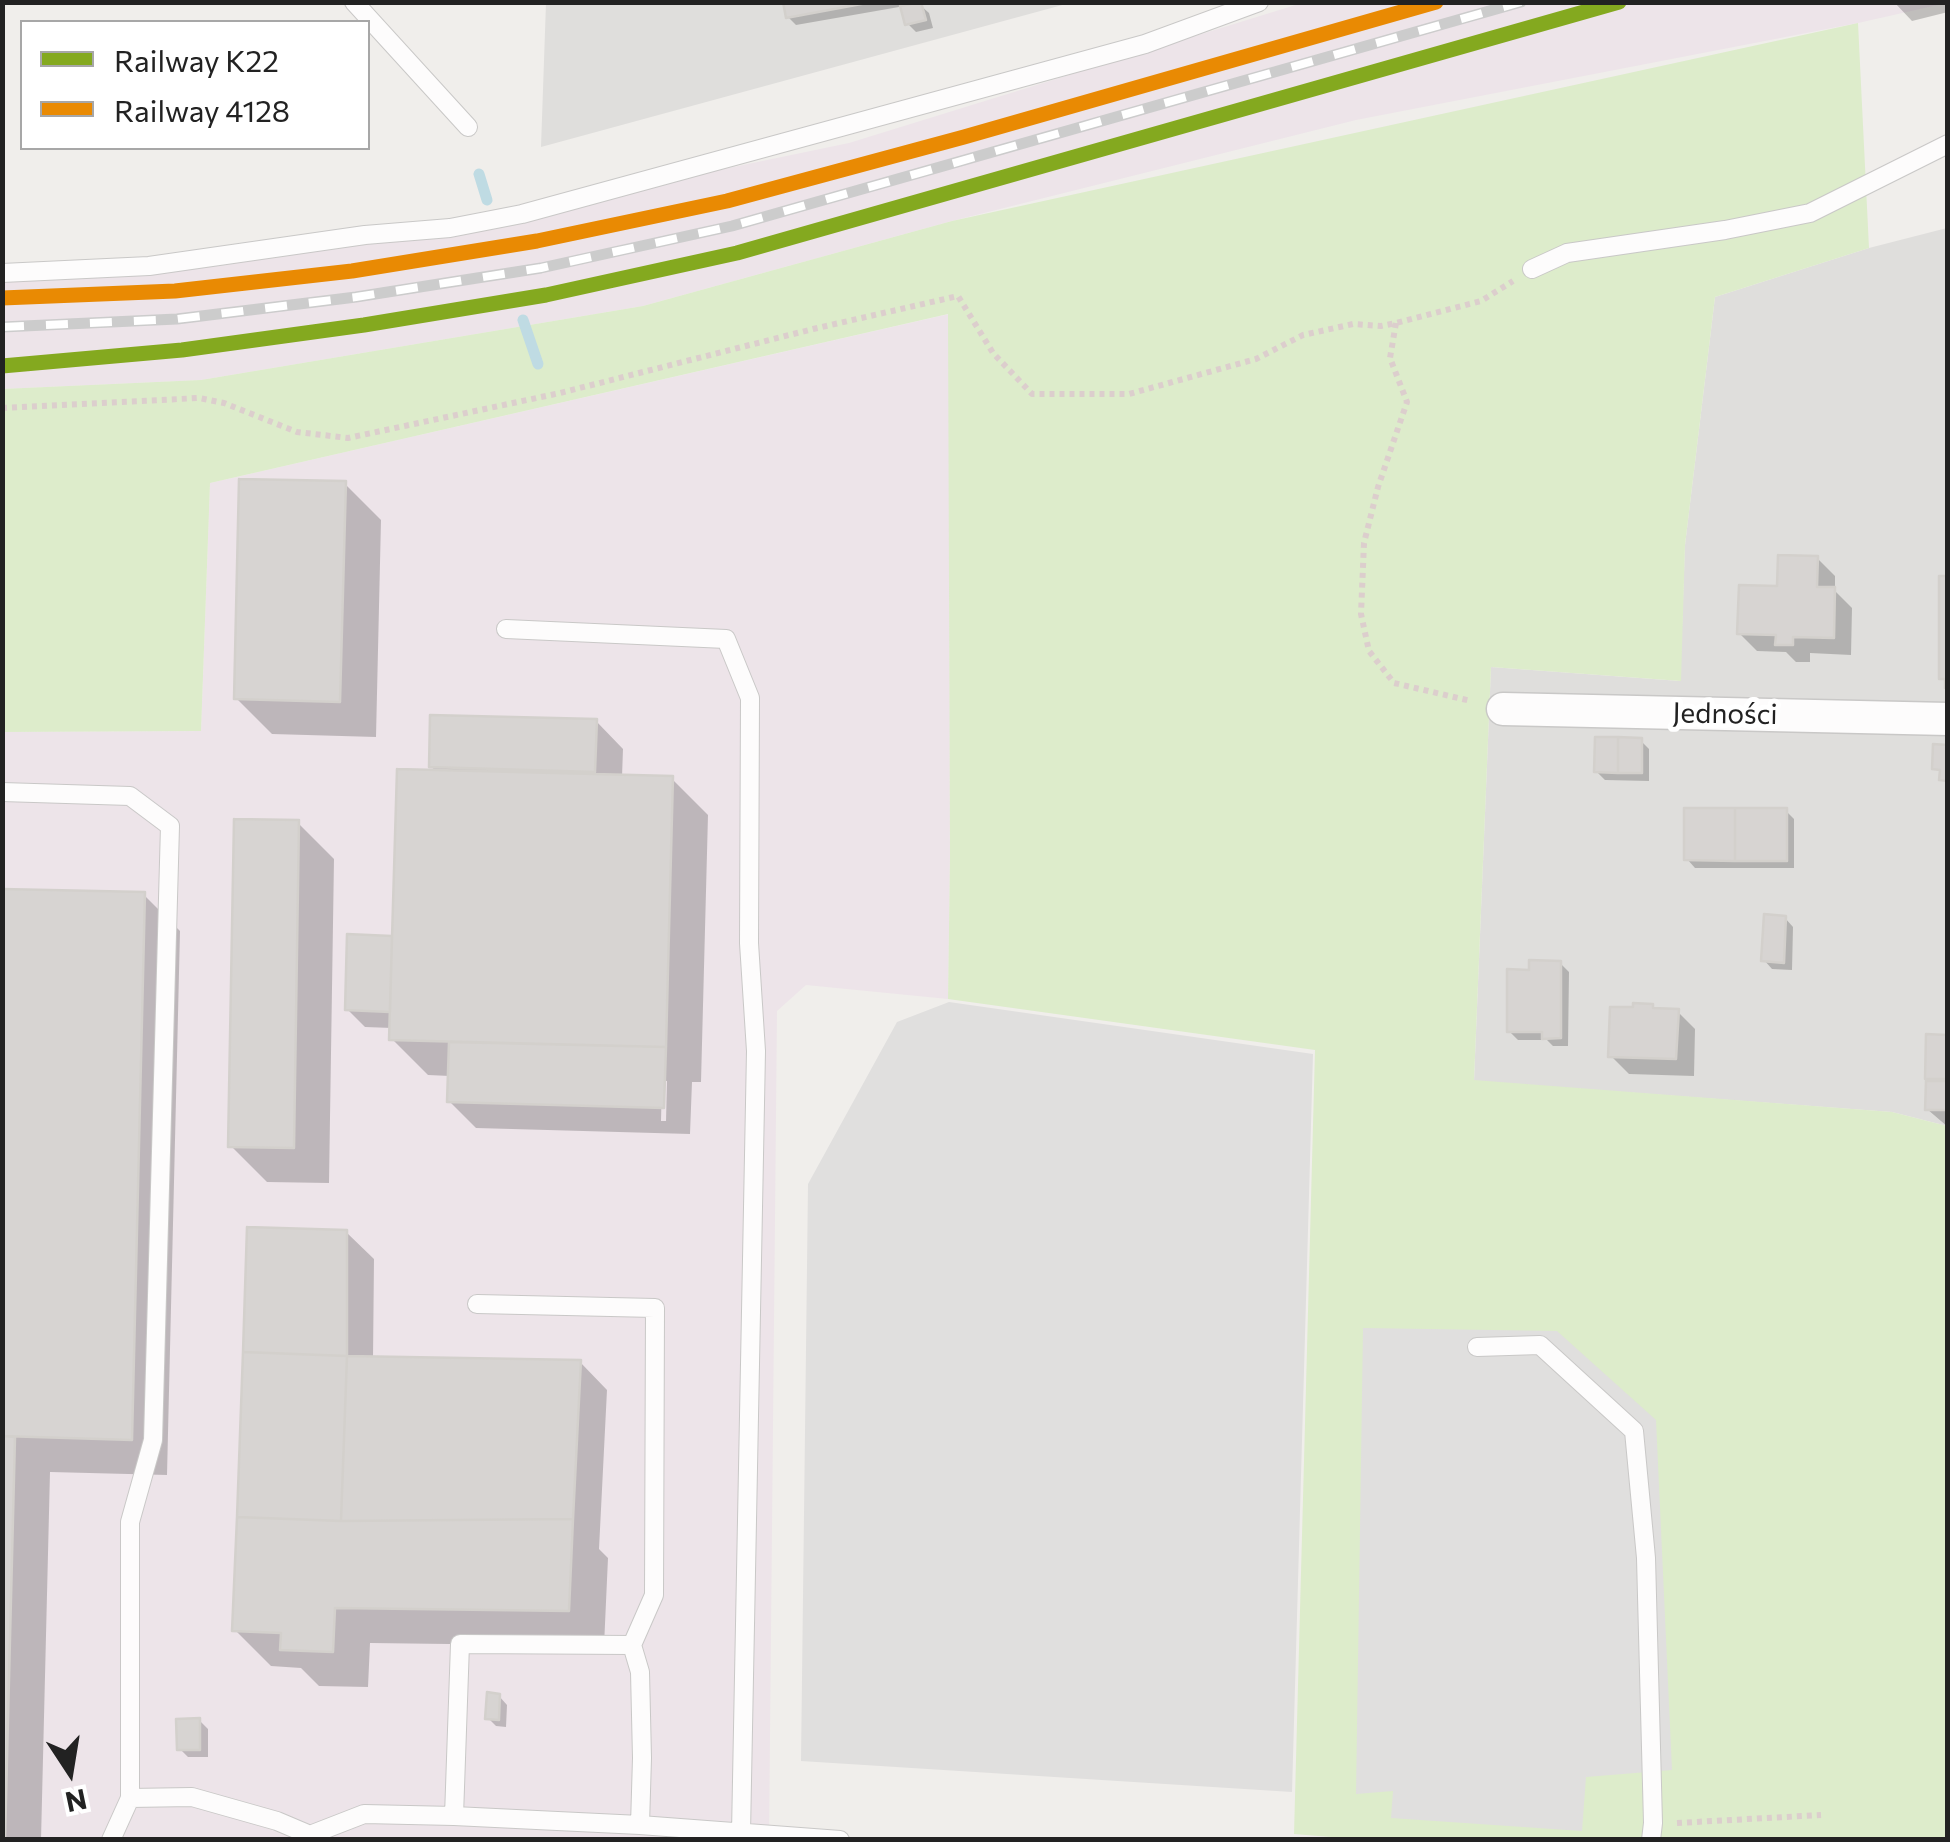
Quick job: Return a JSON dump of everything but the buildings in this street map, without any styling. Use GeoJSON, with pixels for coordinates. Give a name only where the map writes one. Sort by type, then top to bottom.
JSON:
{"type":"FeatureCollection","features":[{"type":"Feature","properties":{"kind":"street","name":"Jedności"},"geometry":{"type":"LineString","coordinates":[[1503,709],[1948,719]]}},
{"type":"Feature","properties":{"kind":"lane"},"geometry":{"type":"LineString","coordinates":[[354,2],[468,127]]}},
{"type":"Feature","properties":{"kind":"lane"},"geometry":{"type":"LineString","coordinates":[[2,273],[149,266],[450,228],[522,214],[1145,44],[1260,2]]}},
{"type":"Feature","properties":{"kind":"lane"},"geometry":{"type":"LineString","coordinates":[[1532,269],[1567,253],[1810,213],[1948,144]]}},
{"type":"Feature","properties":{"kind":"lane"},"geometry":{"type":"LineString","coordinates":[[506,629],[726,639],[750,698],[749,942],[756,1051],[741,1833]]}},
{"type":"Feature","properties":{"kind":"lane"},"geometry":{"type":"LineString","coordinates":[[2,792],[130,796],[170,826],[153,1440],[130,1522],[130,1798],[111,1840]]}},
{"type":"Feature","properties":{"kind":"lane"},"geometry":{"type":"LineString","coordinates":[[477,1304],[655,1308],[654,1595],[632,1645],[640,1672],[640,1826]]}},
{"type":"Feature","properties":{"kind":"lane"},"geometry":{"type":"LineString","coordinates":[[1477,1347],[1540,1345],[1634,1431],[1646,1558],[1652,1831]]}},
{"type":"Feature","properties":{"kind":"lane"},"geometry":{"type":"LineString","coordinates":[[454,1816],[460,1644],[632,1645]]}},
{"type":"Feature","properties":{"kind":"lane"},"geometry":{"type":"LineString","coordinates":[[130,1798],[192,1797],[278,1821],[308,1837],[364,1814],[640,1826],[840,1840]]}},
{"type":"Feature","properties":{"kind":"path"},"geometry":{"type":"LineString","coordinates":[[2,408],[199,398],[224,403],[296,432],[348,438],[560,393],[958,296],[993,353],[1032,394],[1128,394],[1256,359],[1304,335],[1352,324],[1381,326],[1481,301],[1532,269]]}},
{"type":"Feature","properties":{"kind":"path"},"geometry":{"type":"LineString","coordinates":[[1396,323],[1390,358],[1407,402],[1378,487],[1364,544],[1361,614],[1368,651],[1394,683],[1503,709]]}},
{"type":"Feature","properties":{"kind":"path"},"geometry":{"type":"LineString","coordinates":[[1652,1831],[1690,1823],[1821,1815]]}},
{"type":"Feature","properties":{"kind":"shaded area"},"geometry":{"type":"Polygon","coordinates":[[[546,3],[1066,3],[1066,4],[541,147],[546,3]]]}},
{"type":"Feature","properties":{"kind":"shaded area"},"geometry":{"type":"Polygon","coordinates":[[[1302,3],[1947,3],[1356,120],[952,221],[643,306],[201,380],[3,389],[2,277],[411,234],[849,143],[1302,3]]]}},
{"type":"Feature","properties":{"kind":"shaded area"},"geometry":{"type":"Polygon","coordinates":[[[1947,228],[1947,1126],[1892,1112],[1474,1081],[1491,667],[1680,681],[1685,545],[1715,297],[1869,248],[1947,228]]]}},
{"type":"Feature","properties":{"kind":"shaded area"},"geometry":{"type":"Polygon","coordinates":[[[949,314],[948,999],[806,985],[777,1011],[769,1839],[3,1839],[2,732],[201,731],[210,483],[949,314]]]}},
{"type":"Feature","properties":{"kind":"shaded area"},"geometry":{"type":"Polygon","coordinates":[[[949,1002],[1313,1054],[1292,1792],[801,1761],[808,1184],[897,1022],[949,1002]]]}},
{"type":"Feature","properties":{"kind":"shaded area"},"geometry":{"type":"Polygon","coordinates":[[[1363,1328],[1557,1331],[1656,1420],[1672,1770],[1586,1777],[1582,1831],[1391,1818],[1393,1791],[1356,1794],[1363,1328]]]}},
{"type":"Feature","properties":{"kind":"green space"},"geometry":{"type":"Polygon","coordinates":[[[1858,23],[1869,248],[1715,297],[1685,545],[1681,681],[1491,667],[1474,1080],[1892,1112],[1947,1126],[1947,1839],[1368,1840],[1294,1834],[1315,1050],[948,999],[948,314],[210,483],[201,731],[3,732],[2,389],[201,380],[643,306],[952,221],[1858,23]]]}},
{"type":"Feature","properties":{"kind":"waterway"},"geometry":{"type":"LineString","coordinates":[[479,174],[487,200]]}},
{"type":"Feature","properties":{"kind":"waterway"},"geometry":{"type":"LineString","coordinates":[[523,320],[538,364]]}},
{"type":"Feature","properties":{"kind":"railway"},"geometry":{"type":"LineString","coordinates":[[2,327],[177,319],[356,297],[541,268],[732,226],[1521,2]]}},
{"type":"Feature","properties":{"kind":"rail line","name":"4128"},"geometry":{"type":"LineString","coordinates":[[2,298],[175,291],[352,271],[537,241],[727,201],[1436,2]]}},
{"type":"Feature","properties":{"kind":"rail line","name":"K22"},"geometry":{"type":"LineString","coordinates":[[2,366],[182,350],[364,325],[546,295],[737,253],[1619,2]]}}]}
